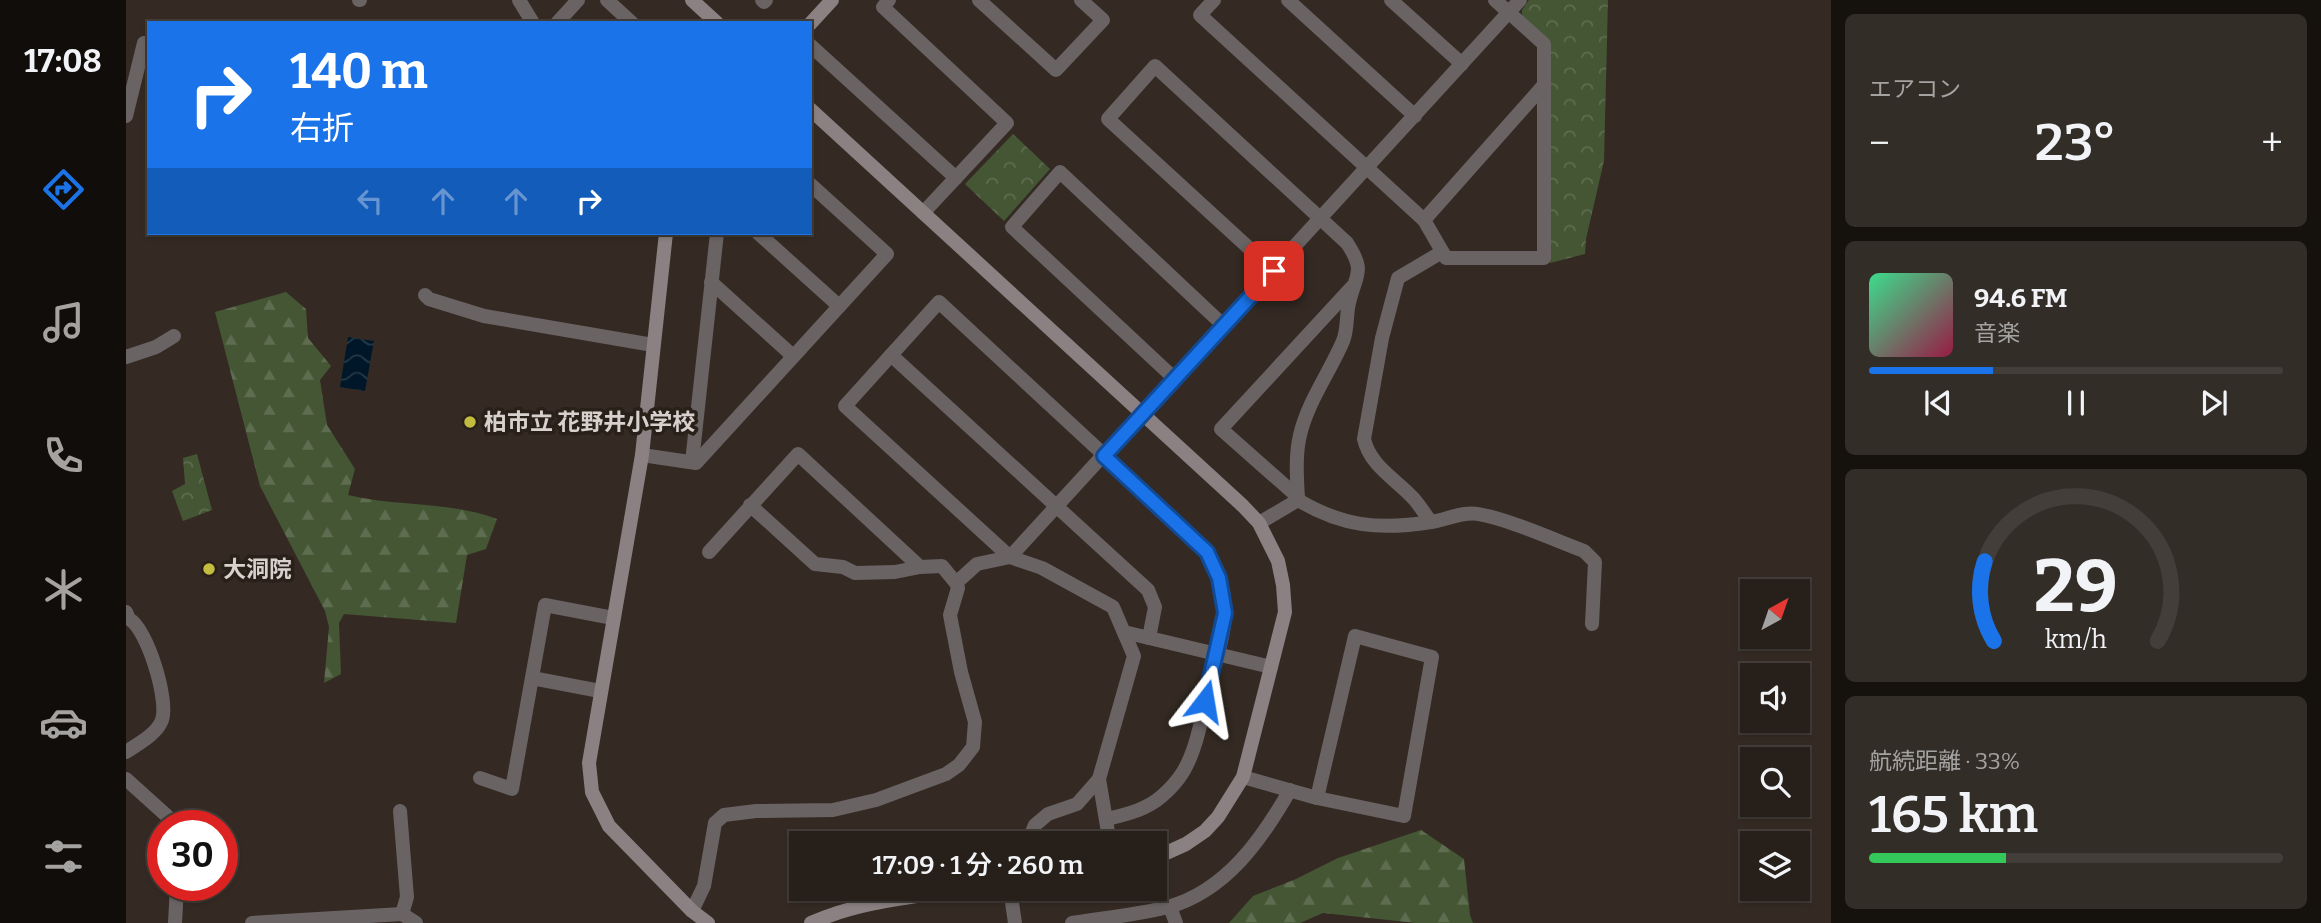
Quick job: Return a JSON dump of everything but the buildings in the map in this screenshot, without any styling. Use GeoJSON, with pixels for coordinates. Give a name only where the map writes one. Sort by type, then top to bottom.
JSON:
{"type":"FeatureCollection","features":[{"type":"Feature","properties":{"kind":"street"},"geometry":{"type":"LineString","coordinates":[[519,0],[532,21]]}},
{"type":"Feature","properties":{"kind":"street"},"geometry":{"type":"LineString","coordinates":[[558,21],[578,0]]}},
{"type":"Feature","properties":{"kind":"street"},"geometry":{"type":"LineString","coordinates":[[607,0],[630,21]]}},
{"type":"Feature","properties":{"kind":"street"},"geometry":{"type":"LineString","coordinates":[[692,0],[715,21]]}},
{"type":"Feature","properties":{"kind":"street"},"geometry":{"type":"LineString","coordinates":[[812,22],[832,0]]}},
{"type":"Feature","properties":{"kind":"street"},"geometry":{"type":"LineString","coordinates":[[889,0],[883,7],[1007,123],[923,213]]}},
{"type":"Feature","properties":{"kind":"street"},"geometry":{"type":"LineString","coordinates":[[979,0],[1056,70],[1102,20],[1081,0]]}},
{"type":"Feature","properties":{"kind":"street"},"geometry":{"type":"LineString","coordinates":[[1214,0],[1200,15],[1424,220],[1446,258],[1544,258],[1544,44],[1495,0]]}},
{"type":"Feature","properties":{"kind":"street"},"geometry":{"type":"LineString","coordinates":[[1288,0],[1415,116]]}},
{"type":"Feature","properties":{"kind":"street"},"geometry":{"type":"LineString","coordinates":[[1391,0],[1462,64]]}},
{"type":"Feature","properties":{"kind":"street"},"geometry":{"type":"LineString","coordinates":[[956,583],[978,564],[1010,557],[1520,0]]}},
{"type":"Feature","properties":{"kind":"street"},"geometry":{"type":"LineString","coordinates":[[126,116],[144,43]]}},
{"type":"Feature","properties":{"kind":"street"},"geometry":{"type":"LineString","coordinates":[[812,47],[956,178]]}},
{"type":"Feature","properties":{"kind":"street"},"geometry":{"type":"LineString","coordinates":[[1274,271],[1108,119],[1155,66],[1347,243],[1357,259],[1359,268],[1348,305],[1344,338],[1316,393],[1300,433],[1296,464],[1298,498]]}},
{"type":"Feature","properties":{"kind":"street"},"geometry":{"type":"LineString","coordinates":[[1424,220],[1544,85]]}},
{"type":"Feature","properties":{"kind":"street"},"geometry":{"type":"LineString","coordinates":[[812,111],[1243,506],[1259,523],[1278,561],[1285,612],[1243,777],[1218,817],[1205,831],[1167,853]]}},
{"type":"Feature","properties":{"kind":"street"},"geometry":{"type":"LineString","coordinates":[[1175,379],[1012,227],[1060,172],[1223,325]]}},
{"type":"Feature","properties":{"kind":"street"},"geometry":{"type":"LineString","coordinates":[[642,455],[696,463],[887,254],[812,186]]}},
{"type":"Feature","properties":{"kind":"street"},"geometry":{"type":"LineString","coordinates":[[666,235],[642,455],[589,763],[592,792],[609,826],[692,911],[708,923]]}},
{"type":"Feature","properties":{"kind":"street"},"geometry":{"type":"LineString","coordinates":[[692,461],[717,235]]}},
{"type":"Feature","properties":{"kind":"street"},"geometry":{"type":"LineString","coordinates":[[760,235],[839,306]]}},
{"type":"Feature","properties":{"kind":"street"},"geometry":{"type":"LineString","coordinates":[[1430,522],[1414,499],[1377,465],[1366,450],[1364,439],[1382,338],[1398,278],[1442,252]]}},
{"type":"Feature","properties":{"kind":"street"},"geometry":{"type":"LineString","coordinates":[[711,282],[793,356]]}},
{"type":"Feature","properties":{"kind":"street"},"geometry":{"type":"LineString","coordinates":[[1355,283],[1221,429],[1312,509],[1352,524],[1383,526],[1430,522],[1476,513],[1584,551],[1595,562],[1592,624]]}},
{"type":"Feature","properties":{"kind":"street"},"geometry":{"type":"LineString","coordinates":[[425,295],[429,299],[484,316],[653,345]]}},
{"type":"Feature","properties":{"kind":"street"},"geometry":{"type":"LineString","coordinates":[[1107,819],[1132,813],[1150,804],[1163,796],[1182,773],[1193,748],[1217,654],[1225,613],[1224,600],[1210,558],[1198,542],[939,302],[845,406],[1010,557],[1042,568],[1113,607],[1133,656],[1100,779],[1108,831]]}},
{"type":"Feature","properties":{"kind":"street"},"geometry":{"type":"LineString","coordinates":[[126,357],[156,347],[174,336]]}},
{"type":"Feature","properties":{"kind":"street"},"geometry":{"type":"LineString","coordinates":[[891,355],[1148,590],[1155,607],[1149,638]]}},
{"type":"Feature","properties":{"kind":"street"},"geometry":{"type":"LineString","coordinates":[[709,552],[798,454],[920,566]]}},
{"type":"Feature","properties":{"kind":"street"},"geometry":{"type":"LineString","coordinates":[[1259,523],[1298,498]]}},
{"type":"Feature","properties":{"kind":"street"},"geometry":{"type":"LineString","coordinates":[[681,923],[692,911],[704,886],[715,823],[724,815],[756,811],[833,810],[876,800],[946,774],[959,765],[973,747],[975,722],[961,672],[950,615],[958,588],[942,566],[920,566],[895,572],[855,573],[843,567],[816,564],[750,505]]}},
{"type":"Feature","properties":{"kind":"street"},"geometry":{"type":"LineString","coordinates":[[480,778],[512,789],[545,605],[613,618]]}},
{"type":"Feature","properties":{"kind":"street"},"geometry":{"type":"LineString","coordinates":[[126,752],[155,730],[162,720],[165,702],[148,646],[136,623],[127,617]]}},
{"type":"Feature","properties":{"kind":"street"},"geometry":{"type":"LineString","coordinates":[[1124,632],[1271,667]]}},
{"type":"Feature","properties":{"kind":"street"},"geometry":{"type":"LineString","coordinates":[[1243,777],[1317,798],[1404,816],[1432,657],[1355,636],[1317,798]]}},
{"type":"Feature","properties":{"kind":"street"},"geometry":{"type":"LineString","coordinates":[[532,678],[600,691]]}},
{"type":"Feature","properties":{"kind":"street"},"geometry":{"type":"LineString","coordinates":[[126,779],[160,810]]}},
{"type":"Feature","properties":{"kind":"street"},"geometry":{"type":"LineString","coordinates":[[1032,831],[1035,825],[1048,814],[1077,804],[1100,779]]}},
{"type":"Feature","properties":{"kind":"street"},"geometry":{"type":"LineString","coordinates":[[1072,923],[1170,907],[1210,888],[1241,862],[1270,825],[1290,790]]}},
{"type":"Feature","properties":{"kind":"street"},"geometry":{"type":"LineString","coordinates":[[400,811],[407,898],[402,914]]}},
{"type":"Feature","properties":{"kind":"street"},"geometry":{"type":"LineString","coordinates":[[175,923],[176,901]]}},
{"type":"Feature","properties":{"kind":"street"},"geometry":{"type":"LineString","coordinates":[[811,923],[835,912],[884,901]]}},
{"type":"Feature","properties":{"kind":"street"},"geometry":{"type":"LineString","coordinates":[[1012,901],[1015,923]]}},
{"type":"Feature","properties":{"kind":"street"},"geometry":{"type":"LineString","coordinates":[[1170,907],[1176,923]]}},
{"type":"Feature","properties":{"kind":"street"},"geometry":{"type":"LineString","coordinates":[[252,923],[402,914],[416,923]]}},
{"type":"Feature","properties":{"kind":"green space"},"geometry":{"type":"Polygon","coordinates":[[[1529,0],[1608,0],[1604,161],[1585,254],[1550,263],[1550,42],[1522,16],[1522,10],[1529,0]]]}},
{"type":"Feature","properties":{"kind":"green space"},"geometry":{"type":"Polygon","coordinates":[[[1013,134],[1050,169],[1004,221],[965,184],[1013,134]]]}},
{"type":"Feature","properties":{"kind":"green space"},"geometry":{"type":"Polygon","coordinates":[[[286,292],[306,309],[308,338],[331,366],[320,380],[327,425],[355,469],[348,495],[461,509],[497,519],[486,549],[467,555],[456,623],[344,614],[339,623],[341,674],[324,683],[329,627],[325,611],[260,486],[215,312],[286,292]]]}},
{"type":"Feature","properties":{"kind":"green space"},"geometry":{"type":"Polygon","coordinates":[[[197,454],[212,510],[183,521],[172,491],[185,484],[183,458],[197,454]]]}},
{"type":"Feature","properties":{"kind":"green space"},"geometry":{"type":"Polygon","coordinates":[[[1421,830],[1464,859],[1473,923],[1416,923],[1323,913],[1300,923],[1229,923],[1253,896],[1338,858],[1421,830]]]}},
{"type":"Feature","properties":{"kind":"water"},"geometry":{"type":"Polygon","coordinates":[[[348,337],[374,341],[365,391],[340,387],[348,337]]]}},
{"type":"Feature","properties":{"kind":"place","name":"柏市立 花野井小学校"},"geometry":{"type":"Point","coordinates":[470,422]}},
{"type":"Feature","properties":{"kind":"place","name":"大洞院"},"geometry":{"type":"Point","coordinates":[209,569]}},
{"type":"Feature","properties":{"kind":"route"},"geometry":{"type":"LineString","coordinates":[[1205,701],[1225,613],[1214,565],[1198,542],[1104,456],[1274,271]]}}]}
